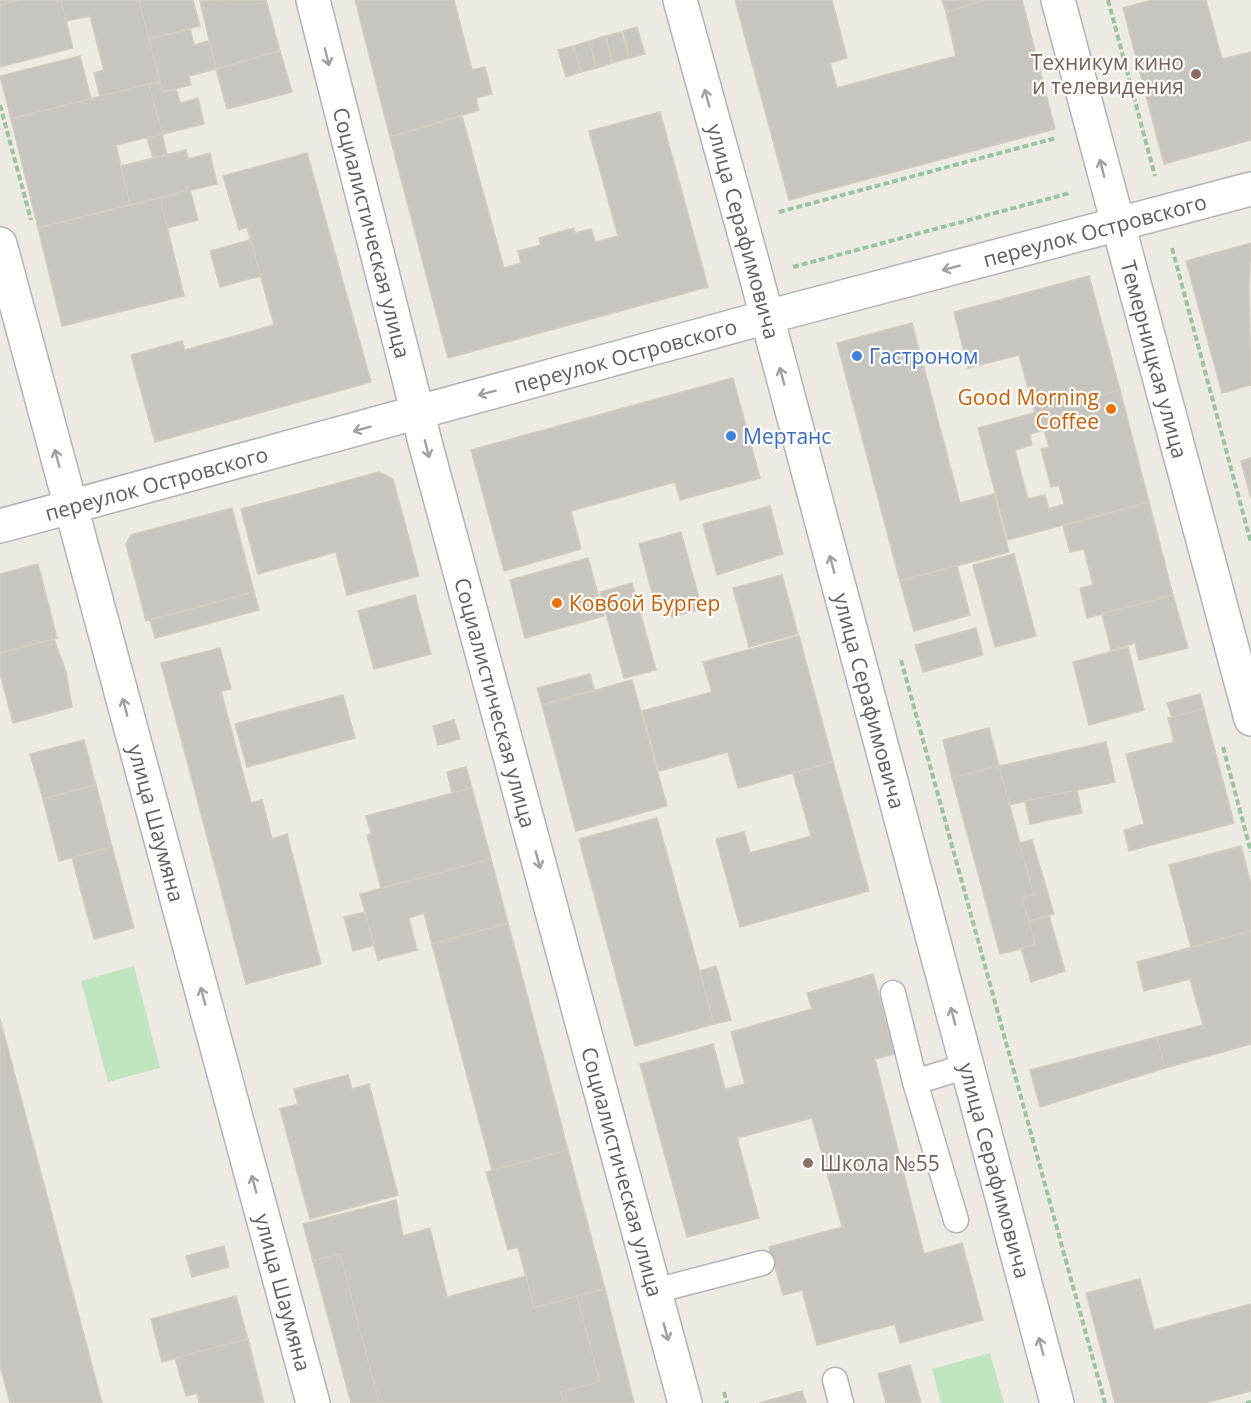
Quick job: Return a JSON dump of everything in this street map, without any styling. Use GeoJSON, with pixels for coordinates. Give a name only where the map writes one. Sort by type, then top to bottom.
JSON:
{"type":"FeatureCollection","features":[{"type":"Feature","properties":{"kind":"street","name":"Социалистическая улица"},"geometry":{"type":"LineString","coordinates":[[313,0],[418,412],[685,1403]]}},
{"type":"Feature","properties":{"kind":"street","name":"улица Серафимовича"},"geometry":{"type":"LineString","coordinates":[[680,0],[1056,1403]]}},
{"type":"Feature","properties":{"kind":"street","name":"Темерницкая улица"},"geometry":{"type":"LineString","coordinates":[[1058,0],[1116,225],[1251,719]]}},
{"type":"Feature","properties":{"kind":"street","name":"переулок Островского"},"geometry":{"type":"LineString","coordinates":[[0,526],[766,317],[1251,189]]}},
{"type":"Feature","properties":{"kind":"street","name":"улица Шаумяна"},"geometry":{"type":"LineString","coordinates":[[0,244],[314,1403]]}},
{"type":"Feature","properties":{"kind":"lane"},"geometry":{"type":"LineString","coordinates":[[893,993],[915,1082],[956,1220]]}},
{"type":"Feature","properties":{"kind":"lane"},"geometry":{"type":"LineString","coordinates":[[915,1082],[967,1066]]}},
{"type":"Feature","properties":{"kind":"lane"},"geometry":{"type":"LineString","coordinates":[[655,1291],[762,1263]]}},
{"type":"Feature","properties":{"kind":"path"},"geometry":{"type":"LineString","coordinates":[[1108,0],[1155,177],[1166,174]]}},
{"type":"Feature","properties":{"kind":"path"},"geometry":{"type":"LineString","coordinates":[[0,105],[32,221]]}},
{"type":"Feature","properties":{"kind":"path"},"geometry":{"type":"LineString","coordinates":[[778,212],[1065,136]]}},
{"type":"Feature","properties":{"kind":"path"},"geometry":{"type":"LineString","coordinates":[[791,261],[792,267],[1080,191]]}},
{"type":"Feature","properties":{"kind":"path"},"geometry":{"type":"LineString","coordinates":[[776,201],[781,222]]}},
{"type":"Feature","properties":{"kind":"path"},"geometry":{"type":"LineString","coordinates":[[1183,244],[1172,247],[1251,543]]}},
{"type":"Feature","properties":{"kind":"path"},"geometry":{"type":"LineString","coordinates":[[899,653],[1105,1403]]}},
{"type":"Feature","properties":{"kind":"path"},"geometry":{"type":"LineString","coordinates":[[1221,737],[1251,852]]}},
{"type":"Feature","properties":{"kind":"path"},"geometry":{"type":"LineString","coordinates":[[1246,1403],[1251,1402]]}},
{"type":"Feature","properties":{"kind":"green space"},"geometry":{"type":"Polygon","coordinates":[[[134,966],[160,1068],[108,1082],[81,981],[134,966]]]}},
{"type":"Feature","properties":{"kind":"green space"},"geometry":{"type":"Polygon","coordinates":[[[990,1353],[1004,1403],[941,1403],[932,1369],[990,1353]]]}},
{"type":"Feature","properties":{"kind":"building"},"geometry":{"type":"Polygon","coordinates":[[[0,0],[20,0],[0,5],[0,0]]]}},
{"type":"Feature","properties":{"kind":"building"},"geometry":{"type":"Polygon","coordinates":[[[20,0],[61,0],[73,48],[0,67],[0,5],[20,0]]]}},
{"type":"Feature","properties":{"kind":"building"},"geometry":{"type":"Polygon","coordinates":[[[61,0],[139,0],[160,82],[100,97],[94,73],[104,70],[90,16],[66,21],[61,0]]]}},
{"type":"Feature","properties":{"kind":"building"},"geometry":{"type":"Polygon","coordinates":[[[139,0],[193,0],[200,26],[149,39],[139,0]]]}},
{"type":"Feature","properties":{"kind":"building"},"geometry":{"type":"Polygon","coordinates":[[[266,0],[280,51],[216,69],[200,1],[266,0]]]}},
{"type":"Feature","properties":{"kind":"building"},"geometry":{"type":"Polygon","coordinates":[[[355,0],[454,0],[472,70],[485,67],[492,94],[476,98],[479,110],[390,137],[355,0]]]}},
{"type":"Feature","properties":{"kind":"building"},"geometry":{"type":"Polygon","coordinates":[[[735,0],[832,0],[847,58],[830,63],[837,88],[956,56],[946,12],[986,0],[1022,0],[1055,129],[789,200],[735,0]]]}},
{"type":"Feature","properties":{"kind":"building"},"geometry":{"type":"Polygon","coordinates":[[[942,0],[986,0],[946,12],[942,0]]]}},
{"type":"Feature","properties":{"kind":"building","name":"Техникум кино и телевидения"},"geometry":{"type":"Polygon","coordinates":[[[1152,0],[1206,0],[1222,59],[1251,52],[1251,140],[1164,164],[1123,8],[1152,0]]]}},
{"type":"Feature","properties":{"kind":"building"},"geometry":{"type":"Polygon","coordinates":[[[637,27],[645,54],[630,58],[623,31],[637,27]]]}},
{"type":"Feature","properties":{"kind":"building"},"geometry":{"type":"Polygon","coordinates":[[[190,29],[194,45],[209,41],[216,69],[189,76],[191,85],[163,92],[149,39],[190,29]]]}},
{"type":"Feature","properties":{"kind":"building"},"geometry":{"type":"Polygon","coordinates":[[[621,32],[629,58],[613,63],[606,36],[621,32]]]}},
{"type":"Feature","properties":{"kind":"building"},"geometry":{"type":"Polygon","coordinates":[[[605,36],[612,63],[597,68],[590,41],[605,36]]]}},
{"type":"Feature","properties":{"kind":"building"},"geometry":{"type":"Polygon","coordinates":[[[589,41],[596,68],[581,72],[574,46],[589,41]]]}},
{"type":"Feature","properties":{"kind":"building"},"geometry":{"type":"Polygon","coordinates":[[[573,46],[581,72],[566,77],[558,50],[573,46]]]}},
{"type":"Feature","properties":{"kind":"building"},"geometry":{"type":"Polygon","coordinates":[[[280,51],[292,92],[227,109],[216,69],[280,51]]]}},
{"type":"Feature","properties":{"kind":"building"},"geometry":{"type":"Polygon","coordinates":[[[80,56],[91,99],[11,119],[0,76],[80,56]]]}},
{"type":"Feature","properties":{"kind":"building"},"geometry":{"type":"Polygon","coordinates":[[[160,82],[163,92],[176,89],[180,103],[198,98],[204,124],[162,134],[149,84],[160,82]]]}},
{"type":"Feature","properties":{"kind":"building"},"geometry":{"type":"Polygon","coordinates":[[[149,84],[162,134],[116,145],[130,205],[38,228],[11,119],[149,84]]]}},
{"type":"Feature","properties":{"kind":"building"},"geometry":{"type":"Polygon","coordinates":[[[660,112],[708,287],[448,358],[390,137],[462,116],[504,268],[521,263],[518,251],[541,245],[539,238],[574,228],[575,233],[591,229],[595,242],[618,236],[589,131],[660,112]]]}},
{"type":"Feature","properties":{"kind":"building"},"geometry":{"type":"Polygon","coordinates":[[[162,134],[167,155],[153,158],[147,138],[162,134]]]}},
{"type":"Feature","properties":{"kind":"building"},"geometry":{"type":"Polygon","coordinates":[[[186,150],[188,159],[210,153],[217,184],[130,205],[121,166],[186,150]]]}},
{"type":"Feature","properties":{"kind":"building"},"geometry":{"type":"Polygon","coordinates":[[[307,153],[371,382],[155,442],[131,355],[182,341],[185,350],[274,325],[247,227],[239,230],[223,176],[307,153]]]}},
{"type":"Feature","properties":{"kind":"building"},"geometry":{"type":"Polygon","coordinates":[[[190,190],[198,220],[167,228],[160,198],[190,190]]]}},
{"type":"Feature","properties":{"kind":"building"},"geometry":{"type":"Polygon","coordinates":[[[160,198],[184,296],[62,326],[38,228],[160,198]]]}},
{"type":"Feature","properties":{"kind":"building"},"geometry":{"type":"Polygon","coordinates":[[[250,240],[261,276],[220,287],[210,251],[250,240]]]}},
{"type":"Feature","properties":{"kind":"building"},"geometry":{"type":"Polygon","coordinates":[[[1251,243],[1249,286],[1251,385],[1222,393],[1186,261],[1251,243]]]}},
{"type":"Feature","properties":{"kind":"building"},"geometry":{"type":"Polygon","coordinates":[[[1089,276],[1120,390],[1035,413],[1019,355],[968,368],[954,312],[1089,276]]]}},
{"type":"Feature","properties":{"kind":"building"},"geometry":{"type":"Polygon","coordinates":[[[912,323],[960,503],[994,494],[1009,552],[900,581],[837,343],[912,323]]]}},
{"type":"Feature","properties":{"kind":"building"},"geometry":{"type":"Polygon","coordinates":[[[733,378],[760,478],[680,500],[675,482],[571,511],[581,549],[504,571],[471,450],[733,378]]]}},
{"type":"Feature","properties":{"kind":"building"},"geometry":{"type":"Polygon","coordinates":[[[1120,390],[1149,502],[1008,540],[978,428],[1120,390]],[[1044,430],[1030,434],[1032,445],[1015,450],[1028,499],[1045,495],[1049,509],[1064,504],[1059,485],[1051,487],[1041,449],[1049,447],[1044,430]]]}},
{"type":"Feature","properties":{"kind":"building"},"geometry":{"type":"Polygon","coordinates":[[[1251,458],[1251,498],[1241,461],[1251,458]]]}},
{"type":"Feature","properties":{"kind":"building"},"geometry":{"type":"Polygon","coordinates":[[[1251,458],[1251,498],[1241,461],[1251,458]]]}},
{"type":"Feature","properties":{"kind":"building"},"geometry":{"type":"Polygon","coordinates":[[[379,472],[393,479],[419,576],[347,595],[336,552],[258,574],[241,509],[379,472]]]}},
{"type":"Feature","properties":{"kind":"building"},"geometry":{"type":"Polygon","coordinates":[[[1149,502],[1173,595],[1087,618],[1080,588],[1093,585],[1084,549],[1070,552],[1063,526],[1149,502]]]}},
{"type":"Feature","properties":{"kind":"building"},"geometry":{"type":"Polygon","coordinates":[[[770,506],[783,554],[717,575],[703,524],[770,506]]]}},
{"type":"Feature","properties":{"kind":"building"},"geometry":{"type":"Polygon","coordinates":[[[232,508],[254,592],[146,621],[126,544],[131,535],[232,508]]]}},
{"type":"Feature","properties":{"kind":"building"},"geometry":{"type":"Polygon","coordinates":[[[681,532],[702,609],[672,617],[667,600],[655,604],[639,544],[681,532]]]}},
{"type":"Feature","properties":{"kind":"building"},"geometry":{"type":"Polygon","coordinates":[[[1014,554],[1036,636],[995,647],[973,565],[1014,554]]]}},
{"type":"Feature","properties":{"kind":"building"},"geometry":{"type":"Polygon","coordinates":[[[588,558],[604,616],[525,638],[510,580],[588,558]]]}},
{"type":"Feature","properties":{"kind":"building"},"geometry":{"type":"Polygon","coordinates":[[[38,564],[57,638],[0,653],[0,574],[38,564]]]}},
{"type":"Feature","properties":{"kind":"building"},"geometry":{"type":"Polygon","coordinates":[[[957,566],[970,615],[914,631],[900,581],[957,566]]]}},
{"type":"Feature","properties":{"kind":"building"},"geometry":{"type":"Polygon","coordinates":[[[782,575],[798,634],[749,647],[733,588],[782,575]]]}},
{"type":"Feature","properties":{"kind":"building"},"geometry":{"type":"Polygon","coordinates":[[[632,583],[656,670],[624,678],[600,592],[632,583]]]}},
{"type":"Feature","properties":{"kind":"building"},"geometry":{"type":"Polygon","coordinates":[[[254,592],[259,610],[155,638],[150,620],[254,592]]]}},
{"type":"Feature","properties":{"kind":"building"},"geometry":{"type":"Polygon","coordinates":[[[415,595],[431,654],[374,669],[358,611],[415,595]]]}},
{"type":"Feature","properties":{"kind":"building"},"geometry":{"type":"Polygon","coordinates":[[[1173,595],[1188,648],[1139,660],[1135,643],[1111,650],[1102,614],[1173,595]]]}},
{"type":"Feature","properties":{"kind":"building"},"geometry":{"type":"Polygon","coordinates":[[[976,628],[983,655],[923,672],[915,645],[976,628]]]}},
{"type":"Feature","properties":{"kind":"building"},"geometry":{"type":"Polygon","coordinates":[[[799,636],[833,762],[738,788],[728,752],[659,771],[642,711],[712,692],[703,662],[799,636]]]}},
{"type":"Feature","properties":{"kind":"building"},"geometry":{"type":"Polygon","coordinates":[[[54,639],[66,672],[72,707],[13,723],[0,673],[0,653],[54,639]]]}},
{"type":"Feature","properties":{"kind":"building"},"geometry":{"type":"Polygon","coordinates":[[[1128,647],[1144,710],[1089,725],[1073,662],[1128,647]]]}},
{"type":"Feature","properties":{"kind":"building"},"geometry":{"type":"Polygon","coordinates":[[[220,648],[231,689],[221,691],[251,803],[262,800],[272,839],[287,834],[321,964],[246,984],[161,663],[220,648]]]}},
{"type":"Feature","properties":{"kind":"building"},"geometry":{"type":"Polygon","coordinates":[[[590,674],[594,690],[542,705],[537,688],[590,674]]]}},
{"type":"Feature","properties":{"kind":"building"},"geometry":{"type":"Polygon","coordinates":[[[632,680],[667,806],[576,831],[542,705],[632,680]]]}},
{"type":"Feature","properties":{"kind":"building"},"geometry":{"type":"Polygon","coordinates":[[[1200,694],[1204,709],[1172,718],[1167,703],[1200,694]]]}},
{"type":"Feature","properties":{"kind":"building"},"geometry":{"type":"Polygon","coordinates":[[[343,695],[355,738],[247,767],[235,724],[343,695]]]}},
{"type":"Feature","properties":{"kind":"building"},"geometry":{"type":"Polygon","coordinates":[[[1204,709],[1234,823],[1129,851],[1124,830],[1144,824],[1126,754],[1174,742],[1168,718],[1204,709]]]}},
{"type":"Feature","properties":{"kind":"building"},"geometry":{"type":"Polygon","coordinates":[[[454,720],[460,739],[438,745],[433,726],[454,720]]]}},
{"type":"Feature","properties":{"kind":"building"},"geometry":{"type":"Polygon","coordinates":[[[989,728],[999,766],[952,778],[943,740],[989,728]]]}},
{"type":"Feature","properties":{"kind":"building"},"geometry":{"type":"Polygon","coordinates":[[[84,740],[96,785],[43,799],[30,754],[84,740]]]}},
{"type":"Feature","properties":{"kind":"building"},"geometry":{"type":"Polygon","coordinates":[[[1106,742],[1115,782],[1009,805],[999,766],[1106,742]]]}},
{"type":"Feature","properties":{"kind":"building"},"geometry":{"type":"Polygon","coordinates":[[[833,762],[869,891],[740,927],[716,839],[744,832],[750,853],[811,836],[793,773],[833,762]]]}},
{"type":"Feature","properties":{"kind":"building"},"geometry":{"type":"Polygon","coordinates":[[[999,766],[1034,895],[1022,898],[1035,945],[1000,954],[952,778],[999,766]]]}},
{"type":"Feature","properties":{"kind":"building"},"geometry":{"type":"Polygon","coordinates":[[[466,767],[472,788],[452,793],[447,772],[466,767]]]}},
{"type":"Feature","properties":{"kind":"building"},"geometry":{"type":"Polygon","coordinates":[[[96,785],[112,847],[59,861],[43,799],[96,785]]]}},
{"type":"Feature","properties":{"kind":"building"},"geometry":{"type":"Polygon","coordinates":[[[472,788],[491,859],[381,888],[367,835],[371,834],[366,816],[472,788]]]}},
{"type":"Feature","properties":{"kind":"building"},"geometry":{"type":"Polygon","coordinates":[[[1077,790],[1082,813],[1030,824],[1025,801],[1077,790]]]}},
{"type":"Feature","properties":{"kind":"building"},"geometry":{"type":"Polygon","coordinates":[[[657,818],[714,1024],[635,1046],[579,839],[657,818]]]}},
{"type":"Feature","properties":{"kind":"building"},"geometry":{"type":"Polygon","coordinates":[[[1032,840],[1054,914],[1029,921],[1022,898],[1034,895],[1020,843],[1032,840]]]}},
{"type":"Feature","properties":{"kind":"building"},"geometry":{"type":"Polygon","coordinates":[[[1241,846],[1251,884],[1251,931],[1191,947],[1169,865],[1241,846]]]}},
{"type":"Feature","properties":{"kind":"building"},"geometry":{"type":"Polygon","coordinates":[[[112,847],[134,928],[94,939],[72,858],[112,847]]]}},
{"type":"Feature","properties":{"kind":"building"},"geometry":{"type":"Polygon","coordinates":[[[491,859],[508,923],[432,944],[424,913],[409,918],[417,950],[378,960],[360,894],[491,859]]]}},
{"type":"Feature","properties":{"kind":"building"},"geometry":{"type":"Polygon","coordinates":[[[365,912],[374,945],[353,951],[344,917],[365,912]]]}},
{"type":"Feature","properties":{"kind":"building"},"geometry":{"type":"Polygon","coordinates":[[[1049,916],[1065,971],[1031,982],[1021,948],[1035,945],[1029,921],[1049,916]]]}},
{"type":"Feature","properties":{"kind":"building"},"geometry":{"type":"Polygon","coordinates":[[[508,923],[568,1150],[492,1170],[432,944],[508,923]]]}},
{"type":"Feature","properties":{"kind":"building"},"geometry":{"type":"Polygon","coordinates":[[[1251,931],[1251,1044],[1165,1068],[1157,1037],[1203,1025],[1190,979],[1144,991],[1137,962],[1251,931]]]}},
{"type":"Feature","properties":{"kind":"building"},"geometry":{"type":"Polygon","coordinates":[[[716,966],[731,1020],[714,1024],[700,971],[716,966]]]}},
{"type":"Feature","properties":{"kind":"building"},"geometry":{"type":"Polygon","coordinates":[[[873,974],[895,1054],[875,1059],[924,1254],[962,1243],[983,1320],[900,1343],[895,1324],[817,1345],[802,1290],[783,1295],[769,1247],[842,1227],[812,1118],[737,1138],[759,1218],[687,1237],[640,1064],[713,1044],[725,1089],[745,1084],[731,1032],[812,1009],[807,993],[873,974]]]}},
{"type":"Feature","properties":{"kind":"building"},"geometry":{"type":"Polygon","coordinates":[[[0,1019],[102,1403],[10,1403],[0,1366],[0,1019]]]}},
{"type":"Feature","properties":{"kind":"building"},"geometry":{"type":"Polygon","coordinates":[[[1157,1037],[1165,1068],[1040,1107],[1030,1070],[1157,1037]]]}},
{"type":"Feature","properties":{"kind":"building"},"geometry":{"type":"Polygon","coordinates":[[[348,1075],[352,1089],[369,1084],[398,1195],[310,1219],[280,1109],[298,1104],[294,1089],[348,1075]]]}},
{"type":"Feature","properties":{"kind":"building"},"geometry":{"type":"Polygon","coordinates":[[[568,1150],[605,1289],[534,1308],[518,1247],[508,1250],[486,1172],[568,1150]]]}},
{"type":"Feature","properties":{"kind":"building"},"geometry":{"type":"Polygon","coordinates":[[[396,1200],[403,1236],[430,1228],[447,1297],[526,1276],[534,1308],[577,1296],[600,1382],[561,1392],[564,1403],[379,1403],[340,1254],[313,1261],[303,1224],[396,1200]]]}},
{"type":"Feature","properties":{"kind":"building"},"geometry":{"type":"Polygon","coordinates":[[[224,1246],[229,1267],[192,1277],[186,1256],[224,1246]]]}},
{"type":"Feature","properties":{"kind":"building"},"geometry":{"type":"Polygon","coordinates":[[[340,1254],[379,1403],[351,1403],[313,1261],[340,1254]]]}},
{"type":"Feature","properties":{"kind":"building"},"geometry":{"type":"Polygon","coordinates":[[[1140,1279],[1154,1330],[1251,1304],[1251,1391],[1205,1403],[1115,1403],[1086,1293],[1140,1279]]]}},
{"type":"Feature","properties":{"kind":"building"},"geometry":{"type":"Polygon","coordinates":[[[605,1289],[634,1403],[564,1403],[561,1392],[600,1382],[577,1296],[605,1289]]]}},
{"type":"Feature","properties":{"kind":"building"},"geometry":{"type":"Polygon","coordinates":[[[236,1296],[248,1339],[162,1362],[151,1319],[236,1296]]]}},
{"type":"Feature","properties":{"kind":"building"},"geometry":{"type":"Polygon","coordinates":[[[248,1339],[264,1403],[199,1403],[197,1393],[186,1396],[175,1358],[248,1339]]]}},
{"type":"Feature","properties":{"kind":"building"},"geometry":{"type":"Polygon","coordinates":[[[910,1365],[921,1403],[886,1403],[878,1374],[910,1365]]]}},
{"type":"Feature","properties":{"kind":"building"},"geometry":{"type":"Polygon","coordinates":[[[802,1391],[806,1403],[759,1403],[802,1391]]]}},
{"type":"Feature","properties":{"kind":"place","name":"Техникум кино и телевидения"},"geometry":{"type":"Point","coordinates":[1196,74]}},
{"type":"Feature","properties":{"kind":"place","name":"Гастроном"},"geometry":{"type":"Point","coordinates":[857,356]}},
{"type":"Feature","properties":{"kind":"place","name":"Good Morning Coffee"},"geometry":{"type":"Point","coordinates":[1111,409]}},
{"type":"Feature","properties":{"kind":"place","name":"Мертанс"},"geometry":{"type":"Point","coordinates":[731,436]}},
{"type":"Feature","properties":{"kind":"place","name":"Ковбой Бургер"},"geometry":{"type":"Point","coordinates":[557,603]}},
{"type":"Feature","properties":{"kind":"place","name":"Школа №55"},"geometry":{"type":"Point","coordinates":[808,1163]}}]}
